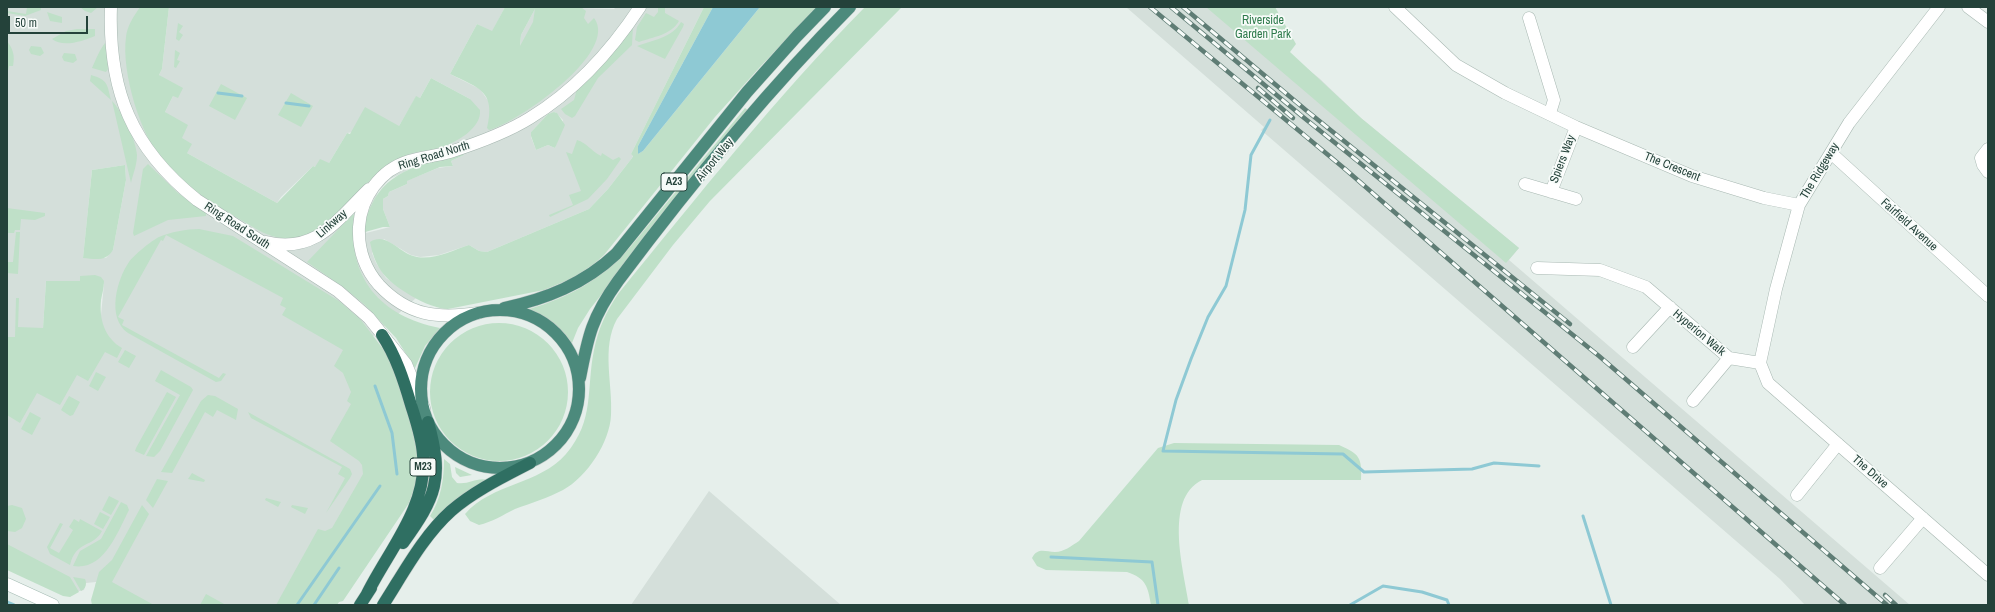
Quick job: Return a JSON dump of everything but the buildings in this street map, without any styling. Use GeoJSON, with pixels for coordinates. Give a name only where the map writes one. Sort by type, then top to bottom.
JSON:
{"type":"FeatureCollection","features":[{"type":"Feature","properties":{"kind":"highway","name":"Airport Way"},"geometry":{"type":"LineString","coordinates":[[825,7],[747,92],[631,237],[608,261],[592,274],[562,291],[532,301],[478,313],[462,320],[450,328],[428,354],[423,366],[421,378],[424,408],[428,422],[449,450],[479,466],[505,469],[530,463],[549,451],[567,433],[575,414],[590,330],[610,291],[642,249],[752,114],[817,40],[850,7]]}},
{"type":"Feature","properties":{"kind":"highway"},"geometry":{"type":"LineString","coordinates":[[491,310],[511,311],[528,316],[543,324],[556,334],[566,346],[573,359],[577,375],[578,394]]}},
{"type":"Feature","properties":{"kind":"highway","name":"M23"},"geometry":{"type":"LineString","coordinates":[[367,594],[412,513],[420,491],[424,467],[422,445],[408,395],[393,355],[382,335]]}},
{"type":"Feature","properties":{"kind":"highway","name":"M23"},"geometry":{"type":"LineString","coordinates":[[360,605],[421,519],[433,495],[437,462],[428,422]]}},
{"type":"Feature","properties":{"kind":"highway"},"geometry":{"type":"LineString","coordinates":[[382,605],[427,540],[450,512],[478,492],[530,463]]}},
{"type":"Feature","properties":{"kind":"street","name":"Ring Road South"},"geometry":{"type":"LineString","coordinates":[[111,7],[113,50],[119,88],[129,118],[141,141],[181,187],[197,200],[344,295],[365,314],[409,369],[424,408]]}},
{"type":"Feature","properties":{"kind":"street","name":"Ring Road North"},"geometry":{"type":"LineString","coordinates":[[478,313],[446,317],[420,312],[397,300],[374,280],[364,264],[359,235],[363,208],[372,186],[387,172],[404,163],[449,152],[475,143],[501,133],[532,117],[568,91],[590,71],[624,31],[640,7]]}},
{"type":"Feature","properties":{"kind":"street","name":"The Crescent"},"geometry":{"type":"LineString","coordinates":[[1395,7],[1456,65],[1505,93],[1550,113],[1576,127],[1692,176],[1764,198],[1799,205]]}},
{"type":"Feature","properties":{"kind":"street","name":"The Ridgeway"},"geometry":{"type":"LineString","coordinates":[[1760,363],[1776,289],[1799,205],[1849,123],[1939,7]]}},
{"type":"Feature","properties":{"kind":"street"},"geometry":{"type":"LineString","coordinates":[[1968,7],[1988,22]]}},
{"type":"Feature","properties":{"kind":"street"},"geometry":{"type":"LineString","coordinates":[[1529,18],[1554,100],[1550,113]]}},
{"type":"Feature","properties":{"kind":"street","name":"Spiers Way"},"geometry":{"type":"LineString","coordinates":[[1551,192],[1576,127]]}},
{"type":"Feature","properties":{"kind":"street"},"geometry":{"type":"LineString","coordinates":[[1988,149],[1983,154],[1982,162],[1988,172]]}},
{"type":"Feature","properties":{"kind":"street","name":"Fairfield Avenue"},"geometry":{"type":"LineString","coordinates":[[1831,153],[1988,296]]}},
{"type":"Feature","properties":{"kind":"street","name":"Spiers Way"},"geometry":{"type":"LineString","coordinates":[[1525,184],[1576,199]]}},
{"type":"Feature","properties":{"kind":"street","name":"Linkway"},"geometry":{"type":"LineString","coordinates":[[259,241],[290,245],[317,238],[327,231],[372,186]]}},
{"type":"Feature","properties":{"kind":"street","name":"Hyperion Walk"},"geometry":{"type":"LineString","coordinates":[[1537,268],[1600,270],[1646,287],[1729,358],[1760,363]]}},
{"type":"Feature","properties":{"kind":"street","name":"Hyperion Walk"},"geometry":{"type":"LineString","coordinates":[[1633,347],[1670,307]]}},
{"type":"Feature","properties":{"kind":"street","name":"Hyperion Walk"},"geometry":{"type":"LineString","coordinates":[[1693,401],[1729,358]]}},
{"type":"Feature","properties":{"kind":"street","name":"The Drive"},"geometry":{"type":"LineString","coordinates":[[1760,363],[1768,382],[1988,575]]}},
{"type":"Feature","properties":{"kind":"street"},"geometry":{"type":"LineString","coordinates":[[1797,495],[1838,444]]}},
{"type":"Feature","properties":{"kind":"street"},"geometry":{"type":"LineString","coordinates":[[1880,568],[1923,518]]}},
{"type":"Feature","properties":{"kind":"street"},"geometry":{"type":"LineString","coordinates":[[7,584],[53,605]]}},
{"type":"Feature","properties":{"kind":"shaded area"},"geometry":{"type":"Polygon","coordinates":[[[7,7],[144,7],[145,118],[266,222],[470,99],[431,78],[420,98],[416,97],[399,126],[347,133],[329,163],[315,167],[313,166],[281,197],[277,203],[187,153],[181,138],[165,112],[173,96],[159,75],[162,69],[169,7],[505,7],[492,32],[477,24],[450,74],[480,89],[489,102],[520,47],[521,35],[536,7],[614,9],[616,7],[704,7],[631,154],[633,155],[632,158],[608,189],[589,209],[487,252],[479,251],[469,245],[439,255],[420,257],[411,255],[384,239],[372,253],[376,263],[386,278],[416,298],[369,340],[389,390],[333,605],[104,605],[94,594],[96,582],[86,583],[84,590],[75,592],[7,567],[7,7]],[[555,112],[548,114],[531,132],[531,137],[536,150],[548,145],[555,148],[563,120],[555,112]],[[464,155],[416,166],[390,179],[378,192],[366,233],[390,227],[383,209],[383,199],[388,196],[389,192],[407,184],[406,181],[438,168],[453,166],[451,161],[464,155]],[[125,165],[92,170],[83,258],[106,258],[113,250],[126,180],[125,165]],[[80,276],[80,281],[46,281],[43,328],[18,328],[17,340],[101,315],[104,284],[80,276]]]}},
{"type":"Feature","properties":{"kind":"shaded area"},"geometry":{"type":"Polygon","coordinates":[[[1126,7],[1230,7],[1319,78],[1361,118],[1519,248],[1509,260],[1910,605],[1805,605],[1780,579],[1261,130],[1264,127],[1126,7]]]}},
{"type":"Feature","properties":{"kind":"shaded area"},"geometry":{"type":"Polygon","coordinates":[[[709,491],[841,605],[631,605],[709,491]]]}},
{"type":"Feature","properties":{"kind":"green space"},"geometry":{"type":"Polygon","coordinates":[[[27,7],[41,7],[41,10],[25,16],[7,13],[7,11],[26,14],[27,7]]]}},
{"type":"Feature","properties":{"kind":"green space"},"geometry":{"type":"Polygon","coordinates":[[[80,7],[98,7],[91,13],[80,7]]]}},
{"type":"Feature","properties":{"kind":"green space"},"geometry":{"type":"Polygon","coordinates":[[[140,7],[169,7],[162,69],[159,75],[183,88],[178,98],[173,96],[165,112],[188,125],[182,138],[192,144],[187,153],[277,203],[313,166],[315,167],[320,159],[329,163],[347,133],[350,134],[365,107],[399,126],[416,96],[420,98],[431,78],[470,99],[480,110],[480,117],[472,129],[460,139],[446,146],[407,155],[392,163],[365,185],[329,223],[316,232],[301,240],[269,235],[211,202],[191,188],[173,173],[156,153],[141,122],[135,104],[130,86],[125,51],[128,29],[140,7]]]}},
{"type":"Feature","properties":{"kind":"green space"},"geometry":{"type":"Polygon","coordinates":[[[505,7],[581,7],[586,11],[584,18],[588,24],[594,18],[598,32],[592,49],[580,67],[562,84],[521,114],[503,125],[489,130],[487,128],[489,106],[487,98],[483,92],[477,87],[450,74],[477,24],[492,31],[505,7]],[[535,9],[521,35],[520,46],[533,22],[535,9]]]}},
{"type":"Feature","properties":{"kind":"green space"},"geometry":{"type":"Polygon","coordinates":[[[658,7],[665,7],[665,13],[679,21],[676,26],[661,35],[639,42],[635,40],[637,27],[646,13],[654,17],[658,12],[658,7]]]}},
{"type":"Feature","properties":{"kind":"green space"},"geometry":{"type":"Polygon","coordinates":[[[704,7],[713,7],[638,146],[638,154],[643,151],[760,7],[817,7],[715,117],[604,255],[594,264],[573,278],[544,290],[448,309],[431,305],[412,296],[393,284],[381,271],[374,257],[370,242],[376,239],[388,241],[404,252],[424,258],[437,256],[469,245],[479,251],[487,252],[589,209],[608,189],[632,158],[633,156],[631,154],[704,7]]]}},
{"type":"Feature","properties":{"kind":"green space"},"geometry":{"type":"Polygon","coordinates":[[[865,7],[902,7],[710,201],[673,245],[617,319],[612,330],[609,354],[611,403],[610,425],[602,447],[596,458],[580,477],[557,493],[515,509],[484,524],[479,525],[470,521],[465,514],[476,504],[488,496],[543,472],[566,454],[581,429],[588,404],[596,342],[603,321],[618,294],[769,112],[832,41],[865,7]]]}},
{"type":"Feature","properties":{"kind":"green space","name":"Riverside Garden Park"},"geometry":{"type":"Polygon","coordinates":[[[1206,7],[1275,7],[1296,44],[1290,52],[1361,118],[1519,248],[1506,263],[1206,7]]]}},
{"type":"Feature","properties":{"kind":"green space"},"geometry":{"type":"Polygon","coordinates":[[[47,12],[62,17],[62,23],[50,21],[47,12]]]}},
{"type":"Feature","properties":{"kind":"green space"},"geometry":{"type":"Polygon","coordinates":[[[681,22],[684,24],[683,27],[665,59],[637,46],[656,40],[673,32],[681,22]]]}},
{"type":"Feature","properties":{"kind":"green space"},"geometry":{"type":"Polygon","coordinates":[[[178,23],[183,26],[179,32],[183,35],[179,41],[176,39],[178,23]]]}},
{"type":"Feature","properties":{"kind":"green space"},"geometry":{"type":"Polygon","coordinates":[[[633,27],[632,45],[598,78],[575,116],[572,118],[565,114],[561,109],[574,100],[577,89],[633,27]]]}},
{"type":"Feature","properties":{"kind":"green space"},"geometry":{"type":"Polygon","coordinates":[[[77,29],[95,29],[95,36],[73,43],[62,43],[52,39],[66,31],[77,29]]]}},
{"type":"Feature","properties":{"kind":"green space"},"geometry":{"type":"Polygon","coordinates":[[[7,41],[14,55],[14,59],[13,66],[9,66],[7,76],[7,41]]]}},
{"type":"Feature","properties":{"kind":"green space"},"geometry":{"type":"Polygon","coordinates":[[[105,43],[107,46],[108,69],[106,72],[92,68],[105,43]]]}},
{"type":"Feature","properties":{"kind":"green space"},"geometry":{"type":"Polygon","coordinates":[[[31,46],[41,47],[44,53],[40,56],[31,54],[29,50],[31,46]]]}},
{"type":"Feature","properties":{"kind":"green space"},"geometry":{"type":"Polygon","coordinates":[[[175,50],[180,53],[177,60],[180,61],[176,68],[174,67],[175,50]]]}},
{"type":"Feature","properties":{"kind":"green space"},"geometry":{"type":"Polygon","coordinates":[[[64,53],[75,54],[77,60],[73,63],[64,61],[62,57],[64,53]]]}},
{"type":"Feature","properties":{"kind":"green space"},"geometry":{"type":"Polygon","coordinates":[[[91,75],[106,83],[111,100],[90,81],[91,75]]]}},
{"type":"Feature","properties":{"kind":"green space"},"geometry":{"type":"Polygon","coordinates":[[[221,84],[247,98],[235,120],[209,106],[221,84]]]}},
{"type":"Feature","properties":{"kind":"green space"},"geometry":{"type":"Polygon","coordinates":[[[291,93],[313,106],[301,127],[278,115],[291,93]]]}},
{"type":"Feature","properties":{"kind":"green space"},"geometry":{"type":"Polygon","coordinates":[[[112,101],[128,126],[136,149],[136,162],[131,183],[112,101]]]}},
{"type":"Feature","properties":{"kind":"green space"},"geometry":{"type":"Polygon","coordinates":[[[745,108],[748,110],[590,309],[578,328],[572,343],[553,323],[529,309],[571,293],[609,268],[631,246],[745,108]]]}},
{"type":"Feature","properties":{"kind":"green space"},"geometry":{"type":"Polygon","coordinates":[[[554,112],[557,113],[565,125],[555,148],[548,145],[536,150],[531,132],[548,114],[554,112]]]}},
{"type":"Feature","properties":{"kind":"green space"},"geometry":{"type":"Polygon","coordinates":[[[577,140],[601,156],[602,153],[613,160],[619,157],[621,159],[607,179],[588,199],[550,217],[549,215],[573,205],[569,195],[581,191],[566,152],[572,154],[577,140]]]}},
{"type":"Feature","properties":{"kind":"green space"},"geometry":{"type":"Polygon","coordinates":[[[464,155],[451,161],[453,166],[440,167],[407,181],[407,184],[389,192],[388,196],[383,199],[383,209],[390,227],[383,227],[365,232],[367,215],[378,193],[387,183],[398,175],[423,164],[464,155]]]}},
{"type":"Feature","properties":{"kind":"green space"},"geometry":{"type":"Polygon","coordinates":[[[148,164],[178,193],[206,213],[206,216],[168,220],[134,236],[133,233],[143,169],[148,164]]]}},
{"type":"Feature","properties":{"kind":"green space"},"geometry":{"type":"Polygon","coordinates":[[[125,165],[126,180],[113,250],[104,258],[83,258],[92,170],[125,165]]]}},
{"type":"Feature","properties":{"kind":"green space"},"geometry":{"type":"Polygon","coordinates":[[[7,208],[45,213],[45,216],[35,220],[21,219],[20,230],[15,230],[14,233],[7,233],[7,208]]]}},
{"type":"Feature","properties":{"kind":"green space"},"geometry":{"type":"Polygon","coordinates":[[[353,214],[353,237],[356,258],[362,275],[372,291],[385,304],[400,314],[419,322],[440,328],[425,346],[415,368],[396,338],[365,305],[343,287],[307,262],[353,214]]]}},
{"type":"Feature","properties":{"kind":"green space"},"geometry":{"type":"Polygon","coordinates":[[[199,229],[233,236],[339,301],[361,320],[390,358],[418,441],[417,480],[409,503],[343,601],[339,602],[337,605],[276,605],[318,529],[325,531],[332,528],[363,474],[362,465],[359,461],[330,441],[351,404],[347,401],[351,392],[343,373],[334,366],[343,350],[282,315],[286,308],[280,305],[283,298],[166,235],[163,241],[161,240],[118,317],[124,320],[122,325],[219,378],[223,373],[226,374],[221,381],[216,382],[128,333],[121,326],[117,318],[115,308],[118,288],[125,269],[131,259],[159,237],[179,231],[199,229]]]}},
{"type":"Feature","properties":{"kind":"green space"},"geometry":{"type":"Polygon","coordinates":[[[16,232],[20,232],[18,274],[7,273],[7,262],[13,262],[16,232]]]}},
{"type":"Feature","properties":{"kind":"green space"},"geometry":{"type":"Polygon","coordinates":[[[95,275],[101,277],[104,281],[101,300],[101,315],[104,328],[111,339],[122,348],[117,358],[105,352],[88,381],[77,375],[60,405],[37,393],[20,423],[7,415],[7,337],[15,337],[16,298],[19,298],[18,327],[43,328],[46,281],[80,281],[80,276],[95,275]]]}},
{"type":"Feature","properties":{"kind":"green space"},"geometry":{"type":"Polygon","coordinates":[[[506,323],[519,325],[538,334],[553,348],[566,372],[568,392],[566,412],[563,419],[557,431],[543,446],[519,459],[492,461],[479,459],[460,450],[445,436],[432,412],[430,385],[432,372],[441,353],[455,338],[479,325],[506,323]]]}},
{"type":"Feature","properties":{"kind":"green space"},"geometry":{"type":"Polygon","coordinates":[[[125,350],[136,356],[129,368],[118,362],[125,350]]]}},
{"type":"Feature","properties":{"kind":"green space"},"geometry":{"type":"Polygon","coordinates":[[[161,370],[191,387],[193,390],[160,451],[154,457],[146,456],[180,395],[155,381],[161,370]]]}},
{"type":"Feature","properties":{"kind":"green space"},"geometry":{"type":"Polygon","coordinates":[[[96,372],[106,377],[98,391],[89,386],[96,372]]]}},
{"type":"Feature","properties":{"kind":"green space"},"geometry":{"type":"Polygon","coordinates":[[[167,392],[176,397],[144,455],[135,451],[136,448],[167,392]]]}},
{"type":"Feature","properties":{"kind":"green space"},"geometry":{"type":"Polygon","coordinates":[[[208,395],[215,396],[238,409],[236,420],[217,410],[213,417],[205,412],[172,473],[161,472],[201,401],[208,395]]]}},
{"type":"Feature","properties":{"kind":"green space"},"geometry":{"type":"Polygon","coordinates":[[[69,396],[80,402],[73,415],[70,416],[61,410],[69,396]]]}},
{"type":"Feature","properties":{"kind":"green space"},"geometry":{"type":"Polygon","coordinates":[[[30,412],[41,418],[32,435],[21,429],[30,412]]]}},
{"type":"Feature","properties":{"kind":"green space"},"geometry":{"type":"Polygon","coordinates":[[[248,412],[350,469],[352,474],[350,478],[326,513],[345,478],[338,474],[342,467],[251,418],[248,412]]]}},
{"type":"Feature","properties":{"kind":"green space"},"geometry":{"type":"Polygon","coordinates":[[[1174,443],[1339,445],[1351,451],[1358,458],[1361,467],[1361,480],[1202,480],[1190,489],[1183,503],[1179,519],[1181,556],[1189,605],[1151,605],[1149,593],[1145,584],[1138,577],[1127,572],[1046,570],[1037,566],[1032,558],[1037,552],[1061,551],[1079,541],[1158,448],[1174,443]]]}},
{"type":"Feature","properties":{"kind":"green space"},"geometry":{"type":"Polygon","coordinates":[[[444,459],[450,464],[452,477],[457,483],[465,483],[480,479],[488,480],[434,520],[430,516],[437,503],[441,489],[444,459]]]}},
{"type":"Feature","properties":{"kind":"green space"},"geometry":{"type":"Polygon","coordinates":[[[455,467],[472,475],[460,477],[456,473],[455,467]]]}},
{"type":"Feature","properties":{"kind":"green space"},"geometry":{"type":"Polygon","coordinates":[[[192,473],[205,480],[204,482],[188,479],[192,473]]]}},
{"type":"Feature","properties":{"kind":"green space"},"geometry":{"type":"Polygon","coordinates":[[[157,479],[168,481],[153,508],[146,500],[157,479]]]}},
{"type":"Feature","properties":{"kind":"green space"},"geometry":{"type":"Polygon","coordinates":[[[109,496],[119,501],[111,515],[102,510],[109,496]]]}},
{"type":"Feature","properties":{"kind":"green space"},"geometry":{"type":"Polygon","coordinates":[[[266,498],[281,502],[278,507],[265,500],[266,498]]]}},
{"type":"Feature","properties":{"kind":"green space"},"geometry":{"type":"Polygon","coordinates":[[[121,502],[127,505],[129,510],[108,548],[101,557],[93,563],[84,566],[73,566],[80,551],[101,539],[121,502]]]}},
{"type":"Feature","properties":{"kind":"green space"},"geometry":{"type":"Polygon","coordinates":[[[12,505],[22,508],[26,519],[22,528],[15,532],[7,531],[7,506],[12,505]]]}},
{"type":"Feature","properties":{"kind":"green space"},"geometry":{"type":"Polygon","coordinates":[[[142,505],[149,514],[112,582],[154,605],[92,605],[91,600],[99,572],[112,560],[142,505]]]}},
{"type":"Feature","properties":{"kind":"green space"},"geometry":{"type":"Polygon","coordinates":[[[292,505],[308,508],[305,514],[291,507],[292,505]]]}},
{"type":"Feature","properties":{"kind":"green space"},"geometry":{"type":"Polygon","coordinates":[[[100,512],[110,517],[103,529],[94,524],[100,512]]]}},
{"type":"Feature","properties":{"kind":"green space"},"geometry":{"type":"Polygon","coordinates":[[[74,519],[79,522],[80,519],[102,531],[94,540],[76,552],[70,565],[50,554],[47,547],[60,523],[63,524],[50,548],[59,553],[73,530],[69,527],[74,519]]]}},
{"type":"Feature","properties":{"kind":"green space"},"geometry":{"type":"Polygon","coordinates":[[[7,544],[70,577],[79,592],[70,597],[63,596],[7,570],[7,544]]]}},
{"type":"Feature","properties":{"kind":"green space"},"geometry":{"type":"Polygon","coordinates":[[[73,577],[85,579],[86,586],[83,590],[81,591],[73,577]]]}},
{"type":"Feature","properties":{"kind":"green space"},"geometry":{"type":"Polygon","coordinates":[[[206,594],[226,605],[200,605],[206,594]]]}},
{"type":"Feature","properties":{"kind":"water"},"geometry":{"type":"Polygon","coordinates":[[[713,7],[760,7],[643,151],[638,154],[638,146],[713,7]]]}},
{"type":"Feature","properties":{"kind":"waterway"},"geometry":{"type":"LineString","coordinates":[[218,93],[242,96]]}},
{"type":"Feature","properties":{"kind":"waterway"},"geometry":{"type":"LineString","coordinates":[[286,103],[309,106]]}},
{"type":"Feature","properties":{"kind":"waterway"},"geometry":{"type":"LineString","coordinates":[[1270,120],[1251,155],[1245,210],[1226,286],[1208,317],[1191,359],[1176,400],[1163,451],[1343,454],[1364,472],[1472,469],[1494,463],[1539,466]]}},
{"type":"Feature","properties":{"kind":"waterway"},"geometry":{"type":"LineString","coordinates":[[375,386],[392,433],[397,474]]}},
{"type":"Feature","properties":{"kind":"waterway"},"geometry":{"type":"LineString","coordinates":[[297,605],[380,486]]}},
{"type":"Feature","properties":{"kind":"waterway"},"geometry":{"type":"LineString","coordinates":[[1583,516],[1611,605]]}},
{"type":"Feature","properties":{"kind":"waterway"},"geometry":{"type":"LineString","coordinates":[[1051,557],[1152,562],[1158,605]]}},
{"type":"Feature","properties":{"kind":"waterway"},"geometry":{"type":"LineString","coordinates":[[314,605],[339,568]]}},
{"type":"Feature","properties":{"kind":"waterway"},"geometry":{"type":"LineString","coordinates":[[1350,605],[1383,586],[1422,592],[1447,600],[1449,605]]}},
{"type":"Feature","properties":{"kind":"waterway"},"geometry":{"type":"LineString","coordinates":[[7,602],[14,605]]}},
{"type":"Feature","properties":{"kind":"railway"},"geometry":{"type":"LineString","coordinates":[[1150,7],[1345,169],[1845,605]]}},
{"type":"Feature","properties":{"kind":"railway"},"geometry":{"type":"LineString","coordinates":[[1171,7],[1303,117],[1599,356],[1887,605]]}},
{"type":"Feature","properties":{"kind":"railway"},"geometry":{"type":"LineString","coordinates":[[1183,7],[1307,111],[1570,324]]}},
{"type":"Feature","properties":{"kind":"railway"},"geometry":{"type":"LineString","coordinates":[[1258,88],[1293,118]]}},
{"type":"Feature","properties":{"kind":"railway"},"geometry":{"type":"LineString","coordinates":[[1885,595],[1896,605]]}}]}
